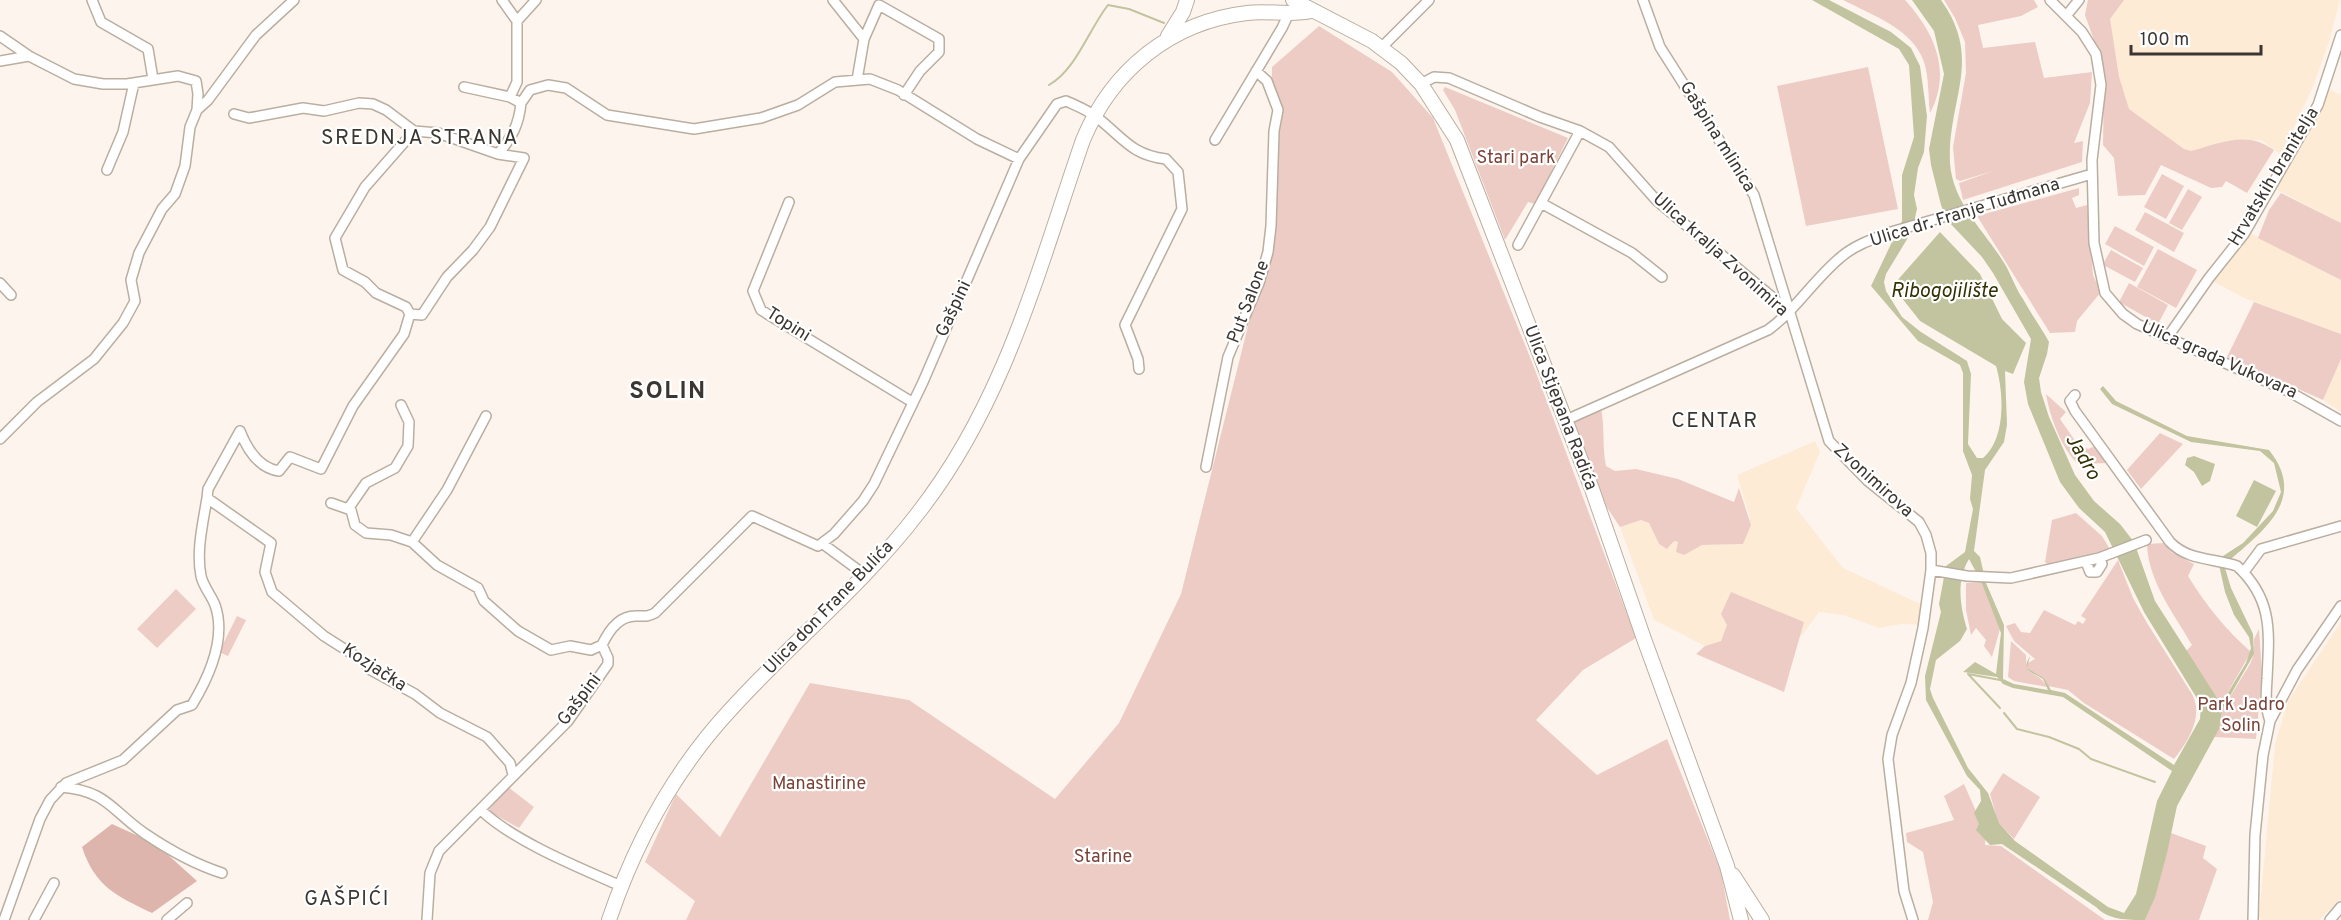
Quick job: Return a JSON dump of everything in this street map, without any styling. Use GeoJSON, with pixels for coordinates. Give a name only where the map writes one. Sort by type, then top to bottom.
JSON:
{"type":"FeatureCollection","features":[{"type":"Feature","properties":{"kind":"street"},"geometry":{"type":"LineString","coordinates":[[92,0],[101,22],[148,49],[153,79]]}},
{"type":"Feature","properties":{"kind":"street"},"geometry":{"type":"LineString","coordinates":[[196,110],[208,100],[256,35],[294,0]]}},
{"type":"Feature","properties":{"kind":"street"},"geometry":{"type":"LineString","coordinates":[[502,0],[517,21],[517,82],[510,97]]}},
{"type":"Feature","properties":{"kind":"street"},"geometry":{"type":"LineString","coordinates":[[517,21],[536,0]]}},
{"type":"Feature","properties":{"kind":"street"},"geometry":{"type":"LineString","coordinates":[[833,0],[864,39]]}},
{"type":"Feature","properties":{"kind":"street","name":"Ulica don Frane Bulića"},"geometry":{"type":"LineString","coordinates":[[1164,40],[1179,20],[1187,0]]}},
{"type":"Feature","properties":{"kind":"street"},"geometry":{"type":"LineString","coordinates":[[1382,48],[1429,0]]}},
{"type":"Feature","properties":{"kind":"street","name":"Gašpina mlinica"},"geometry":{"type":"LineString","coordinates":[[1643,0],[1660,47],[1754,195],[1790,312]]}},
{"type":"Feature","properties":{"kind":"street","name":"Ulica grada Vukovara"},"geometry":{"type":"LineString","coordinates":[[2050,0],[2097,54],[2101,85],[2092,174],[2094,243],[2105,292],[2123,314],[2137,324],[2297,395],[2341,421]]}},
{"type":"Feature","properties":{"kind":"street"},"geometry":{"type":"LineString","coordinates":[[2066,16],[2079,0]]}},
{"type":"Feature","properties":{"kind":"street"},"geometry":{"type":"LineString","coordinates":[[857,80],[864,39],[879,5],[939,39],[939,52],[920,71],[904,95]]}},
{"type":"Feature","properties":{"kind":"street","name":"Ulica don Frane Bulića"},"geometry":{"type":"LineString","coordinates":[[609,920],[636,850],[664,800],[707,737],[732,708],[865,575],[919,512],[957,455],[1004,365],[1029,306],[1066,188],[1093,115],[1113,86],[1141,58],[1164,40],[1196,25],[1236,14],[1314,5]]}},
{"type":"Feature","properties":{"kind":"street","name":"Ulica Stjepana Radića"},"geometry":{"type":"LineString","coordinates":[[1314,5],[1382,48],[1421,84],[1457,140],[1566,420],[1727,866]]}},
{"type":"Feature","properties":{"kind":"street"},"geometry":{"type":"LineString","coordinates":[[1215,140],[1282,28],[1291,6]]}},
{"type":"Feature","properties":{"kind":"street","name":"Hrvatskih branitelja"},"geometry":{"type":"LineString","coordinates":[[2168,339],[2209,278],[2244,234],[2318,105],[2341,35]]}},
{"type":"Feature","properties":{"kind":"street"},"geometry":{"type":"LineString","coordinates":[[0,36],[29,56],[74,79],[103,84],[134,83],[178,76],[196,81],[198,94],[196,110],[190,127],[185,166],[175,194],[162,209],[139,253],[131,280],[135,301],[123,323],[94,359],[37,402],[0,439]]}},
{"type":"Feature","properties":{"kind":"street"},"geometry":{"type":"LineString","coordinates":[[0,61],[29,56]]}},
{"type":"Feature","properties":{"kind":"street","name":"Put Salone"},"geometry":{"type":"LineString","coordinates":[[1206,466],[1228,357],[1259,282],[1268,252],[1274,131],[1278,110],[1267,81],[1256,70]]}},
{"type":"Feature","properties":{"kind":"street","name":"Ulica kralja Zvonimira"},"geometry":{"type":"LineString","coordinates":[[1421,84],[1428,78],[1449,78],[1540,117],[1580,131],[1617,153],[1657,201],[1790,312],[1829,441]]}},
{"type":"Feature","properties":{"kind":"street"},"geometry":{"type":"LineString","coordinates":[[498,154],[512,138],[521,103],[530,90],[548,85],[566,88],[607,115],[694,129],[761,118],[798,105],[835,82],[870,79],[904,95],[977,140],[1019,159]]}},
{"type":"Feature","properties":{"kind":"street"},"geometry":{"type":"LineString","coordinates":[[107,170],[123,132],[134,83]]}},
{"type":"Feature","properties":{"kind":"street"},"geometry":{"type":"LineString","coordinates":[[464,87],[510,97],[521,103]]}},
{"type":"Feature","properties":{"kind":"street","name":"Gašpini"},"geometry":{"type":"LineString","coordinates":[[824,544],[863,501],[884,463],[923,382],[1019,159],[1057,104],[1066,101],[1093,115]]}},
{"type":"Feature","properties":{"kind":"street"},"geometry":{"type":"LineString","coordinates":[[234,114],[249,118],[303,108],[324,111],[359,103],[373,104],[414,131],[438,134],[498,154],[524,158],[490,227],[473,250],[447,277],[422,315],[410,314]]}},
{"type":"Feature","properties":{"kind":"street"},"geometry":{"type":"LineString","coordinates":[[1093,115],[1114,135],[1146,157],[1166,159],[1178,172],[1182,209],[1125,326],[1139,369]]}},
{"type":"Feature","properties":{"kind":"street"},"geometry":{"type":"LineString","coordinates":[[4,920],[40,819],[50,800],[62,787],[96,769],[123,760],[177,710],[192,705],[210,676],[219,633],[215,606],[201,577],[200,540],[208,489],[240,431],[248,452],[272,470],[279,471],[290,456],[321,468],[353,406],[404,334],[410,314],[406,307],[376,293],[365,282],[343,270],[335,238],[365,187],[414,131]]}},
{"type":"Feature","properties":{"kind":"street"},"geometry":{"type":"LineString","coordinates":[[1518,245],[1580,131]]}},
{"type":"Feature","properties":{"kind":"street","name":"Ulica dr. Franje Tuđmana"},"geometry":{"type":"LineString","coordinates":[[1566,420],[1768,330],[1790,312],[1840,258],[1853,249],[1891,232],[2092,174]]}},
{"type":"Feature","properties":{"kind":"street","name":"Topini"},"geometry":{"type":"LineString","coordinates":[[789,202],[753,291],[761,310],[912,402]]}},
{"type":"Feature","properties":{"kind":"street"},"geometry":{"type":"LineString","coordinates":[[1541,203],[1632,253],[1662,277]]}},
{"type":"Feature","properties":{"kind":"street"},"geometry":{"type":"LineString","coordinates":[[0,283],[11,295]]}},
{"type":"Feature","properties":{"kind":"street"},"geometry":{"type":"LineString","coordinates":[[2075,395],[2070,401],[2075,411],[2170,542],[2178,550],[2197,558],[2230,564],[2244,572],[2258,592],[2269,623],[2265,698],[2270,721]]}},
{"type":"Feature","properties":{"kind":"street"},"geometry":{"type":"LineString","coordinates":[[348,509],[366,483],[395,468],[408,446],[409,422],[401,405]]}},
{"type":"Feature","properties":{"kind":"street"},"geometry":{"type":"LineString","coordinates":[[412,542],[447,490],[486,416]]}},
{"type":"Feature","properties":{"kind":"street","name":"Zvonimirova"},"geometry":{"type":"LineString","coordinates":[[1829,441],[1868,481],[1919,522],[1936,571]]}},
{"type":"Feature","properties":{"kind":"street","name":"Kozjačka"},"geometry":{"type":"LineString","coordinates":[[207,498],[271,543],[264,572],[272,592],[324,636],[365,663],[369,669],[416,694],[440,713],[486,737],[510,763],[513,775]]}},
{"type":"Feature","properties":{"kind":"street"},"geometry":{"type":"LineString","coordinates":[[331,503],[351,510],[356,525],[366,533],[391,535],[412,542],[437,565],[478,588],[484,601],[518,632],[551,650],[570,646],[591,650],[602,645],[607,633],[626,617],[646,618],[655,613],[752,516],[812,545],[824,544],[865,575]]}},
{"type":"Feature","properties":{"kind":"street"},"geometry":{"type":"LineString","coordinates":[[2244,572],[2261,549],[2341,526]]}},
{"type":"Feature","properties":{"kind":"street"},"geometry":{"type":"LineString","coordinates":[[1913,920],[1904,891],[1888,759],[1892,735],[1911,683],[1936,571],[2011,578],[2086,562],[2146,540]]}},
{"type":"Feature","properties":{"kind":"street"},"geometry":{"type":"LineString","coordinates":[[2253,920],[2255,835],[2263,755],[2270,721],[2297,670],[2341,606]]}},
{"type":"Feature","properties":{"kind":"street","name":"Gašpini"},"geometry":{"type":"LineString","coordinates":[[427,920],[430,873],[438,851],[568,721],[608,664],[608,658],[602,645]]}},
{"type":"Feature","properties":{"kind":"street"},"geometry":{"type":"LineString","coordinates":[[62,787],[99,795],[144,833],[193,863],[222,873]]}},
{"type":"Feature","properties":{"kind":"street"},"geometry":{"type":"LineString","coordinates":[[481,810],[492,821],[530,842],[621,886]]}},
{"type":"Feature","properties":{"kind":"street"},"geometry":{"type":"LineString","coordinates":[[1727,866],[1741,920]]}},
{"type":"Feature","properties":{"kind":"street"},"geometry":{"type":"LineString","coordinates":[[1727,866],[1762,920]]}},
{"type":"Feature","properties":{"kind":"street"},"geometry":{"type":"LineString","coordinates":[[34,920],[54,883]]}},
{"type":"Feature","properties":{"kind":"street"},"geometry":{"type":"LineString","coordinates":[[167,920],[187,903]]}},
{"type":"Feature","properties":{"kind":"street"},"geometry":{"type":"LineString","coordinates":[[2330,920],[2341,908]]}},
{"type":"Feature","properties":{"kind":"shaded area"},"geometry":{"type":"Polygon","coordinates":[[[2088,0],[2340,0],[2329,42],[2312,89],[2281,155],[2261,140],[2242,141],[2215,181],[2104,126],[2104,68],[2085,15],[2088,0]]]}},
{"type":"Feature","properties":{"kind":"shaded area"},"geometry":{"type":"Polygon","coordinates":[[[2329,89],[2341,95],[2341,223],[2274,188],[2317,117],[2329,89]]]}},
{"type":"Feature","properties":{"kind":"shaded area"},"geometry":{"type":"Polygon","coordinates":[[[2248,232],[2341,280],[2341,334],[2244,298],[2212,281],[2248,232]]]}},
{"type":"Feature","properties":{"kind":"shaded area"},"geometry":{"type":"Polygon","coordinates":[[[2341,359],[2341,412],[2323,400],[2341,359]]]}},
{"type":"Feature","properties":{"kind":"shaded area"},"geometry":{"type":"Polygon","coordinates":[[[1815,441],[1820,452],[1796,508],[1843,568],[1929,608],[1927,625],[1901,624],[1879,628],[1843,615],[1819,612],[1801,637],[1795,619],[1727,625],[1721,641],[1705,646],[1654,620],[1620,527],[1641,520],[1649,523],[1659,544],[1668,548],[1674,541],[1678,543],[1676,552],[1702,545],[1743,544],[1750,518],[1737,475],[1815,441]]]}},
{"type":"Feature","properties":{"kind":"shaded area"},"geometry":{"type":"Polygon","coordinates":[[[2341,622],[2341,899],[2319,920],[2261,920],[2259,916],[2275,744],[2288,701],[2341,622]]]}},
{"type":"Feature","properties":{"kind":"shaded area"},"geometry":{"type":"Polygon","coordinates":[[[112,824],[156,844],[197,881],[152,913],[109,889],[94,872],[82,847],[112,824]]]}},
{"type":"Feature","properties":{"kind":"green space"},"geometry":{"type":"Polygon","coordinates":[[[1843,0],[1905,0],[1916,13],[1932,39],[1940,68],[1940,83],[1930,113],[1927,74],[1919,50],[1911,40],[1890,24],[1843,0]]]}},
{"type":"Feature","properties":{"kind":"green space"},"geometry":{"type":"Polygon","coordinates":[[[1944,0],[2034,0],[2038,7],[2021,16],[1978,25],[1983,48],[2035,42],[2044,78],[2092,72],[2090,103],[2074,143],[2083,141],[2082,162],[1963,200],[1959,183],[1993,171],[1960,181],[1956,179],[1953,147],[1966,73],[1965,42],[1944,0]]]}},
{"type":"Feature","properties":{"kind":"green space"},"geometry":{"type":"Polygon","coordinates":[[[2088,0],[2124,0],[2110,19],[2119,77],[2129,109],[2184,149],[2191,151],[2244,139],[2264,144],[2274,150],[2247,193],[2226,181],[2222,187],[2211,188],[2161,165],[2145,195],[2118,196],[2114,158],[2103,145],[2104,68],[2085,15],[2088,0]]]}},
{"type":"Feature","properties":{"kind":"green space"},"geometry":{"type":"Polygon","coordinates":[[[1319,26],[1392,72],[1433,118],[1532,362],[1636,638],[1583,670],[1536,720],[1597,775],[1667,739],[1721,872],[1730,920],[686,920],[695,901],[645,862],[676,794],[720,837],[810,683],[909,700],[1055,799],[1119,723],[1181,594],[1259,282],[1272,171],[1272,67],[1319,26]]]}},
{"type":"Feature","properties":{"kind":"green space"},"geometry":{"type":"Polygon","coordinates":[[[1868,67],[1898,209],[1806,226],[1777,86],[1868,67]]]}},
{"type":"Feature","properties":{"kind":"green space","name":"Stari park"},"geometry":{"type":"Polygon","coordinates":[[[1445,87],[1568,138],[1535,204],[1528,202],[1505,240],[1455,110],[1443,90],[1445,87]]]}},
{"type":"Feature","properties":{"kind":"green space"},"geometry":{"type":"Polygon","coordinates":[[[2162,174],[2184,186],[2166,219],[2144,207],[2162,174]]]}},
{"type":"Feature","properties":{"kind":"green space"},"geometry":{"type":"Polygon","coordinates":[[[2079,188],[2079,195],[2072,198],[2076,208],[2087,205],[2093,275],[2101,292],[2077,321],[2075,332],[2050,333],[1977,216],[2079,188]]]}},
{"type":"Feature","properties":{"kind":"green space"},"geometry":{"type":"Polygon","coordinates":[[[2188,189],[2202,197],[2182,230],[2169,223],[2188,189]]]}},
{"type":"Feature","properties":{"kind":"green space"},"geometry":{"type":"Polygon","coordinates":[[[2281,193],[2341,223],[2341,280],[2258,238],[2269,210],[2281,193]]]}},
{"type":"Feature","properties":{"kind":"green space"},"geometry":{"type":"Polygon","coordinates":[[[2145,212],[2184,233],[2174,252],[2135,230],[2145,212]]]}},
{"type":"Feature","properties":{"kind":"green space"},"geometry":{"type":"Polygon","coordinates":[[[2115,226],[2154,247],[2144,266],[2105,244],[2115,226]]]}},
{"type":"Feature","properties":{"kind":"green space"},"geometry":{"type":"Polygon","coordinates":[[[2158,249],[2197,270],[2176,308],[2137,287],[2158,249]]]}},
{"type":"Feature","properties":{"kind":"green space"},"geometry":{"type":"Polygon","coordinates":[[[2111,250],[2143,268],[2135,282],[2105,266],[2104,262],[2111,250]]]}},
{"type":"Feature","properties":{"kind":"green space"},"geometry":{"type":"Polygon","coordinates":[[[2129,283],[2168,305],[2158,324],[2119,302],[2129,283]]]}},
{"type":"Feature","properties":{"kind":"green space"},"geometry":{"type":"Polygon","coordinates":[[[2254,302],[2341,334],[2341,359],[2323,400],[2227,357],[2254,302]]]}},
{"type":"Feature","properties":{"kind":"green space"},"geometry":{"type":"Polygon","coordinates":[[[2046,394],[2066,412],[2060,419],[2076,442],[2088,449],[2095,446],[2108,463],[2078,464],[2066,450],[2057,432],[2046,394]]]}},
{"type":"Feature","properties":{"kind":"green space"},"geometry":{"type":"Polygon","coordinates":[[[1601,408],[1606,466],[1615,471],[1636,469],[1678,479],[1734,502],[1739,488],[1751,525],[1743,544],[1702,545],[1684,555],[1676,552],[1678,542],[1674,541],[1667,549],[1659,544],[1649,523],[1641,520],[1620,527],[1602,500],[1574,421],[1601,408]]]}},
{"type":"Feature","properties":{"kind":"green space"},"geometry":{"type":"Polygon","coordinates":[[[2160,433],[2183,444],[2141,489],[2127,470],[2160,433]]]}},
{"type":"Feature","properties":{"kind":"green space"},"geometry":{"type":"Polygon","coordinates":[[[2076,513],[2102,536],[2111,551],[2050,566],[2045,562],[2052,520],[2076,513]]]}},
{"type":"Feature","properties":{"kind":"green space"},"geometry":{"type":"Polygon","coordinates":[[[2164,543],[2171,552],[2194,564],[2188,576],[2195,587],[2224,625],[2251,652],[2221,704],[2186,651],[2192,645],[2163,597],[2152,571],[2147,544],[2164,543]]]}},
{"type":"Feature","properties":{"kind":"green space"},"geometry":{"type":"Polygon","coordinates":[[[2118,560],[2133,598],[2195,702],[2193,728],[2174,759],[2084,703],[2068,690],[2048,686],[2044,678],[2027,668],[2028,663],[2035,659],[2014,641],[2006,626],[2015,623],[2021,632],[2030,633],[2044,610],[2075,625],[2078,621],[2083,624],[2086,619],[2081,616],[2118,560]]]}},
{"type":"Feature","properties":{"kind":"green space"},"geometry":{"type":"Polygon","coordinates":[[[1982,582],[2000,629],[1992,657],[1984,646],[1986,640],[1976,628],[1971,635],[1966,610],[1966,583],[1982,582]]]}},
{"type":"Feature","properties":{"kind":"green space"},"geometry":{"type":"Polygon","coordinates":[[[176,589],[196,609],[157,648],[137,629],[176,589]]]}},
{"type":"Feature","properties":{"kind":"green space"},"geometry":{"type":"Polygon","coordinates":[[[1731,592],[1804,622],[1784,692],[1696,654],[1705,646],[1721,641],[1727,625],[1721,614],[1731,592]]]}},
{"type":"Feature","properties":{"kind":"green space"},"geometry":{"type":"Polygon","coordinates":[[[237,616],[246,620],[228,656],[219,652],[237,616]]]}},
{"type":"Feature","properties":{"kind":"green space","name":"Park Jadro Solin"},"geometry":{"type":"Polygon","coordinates":[[[2259,629],[2262,673],[2256,739],[2214,737],[2222,710],[2250,664],[2254,654],[2254,639],[2259,629]]]}},
{"type":"Feature","properties":{"kind":"green space"},"geometry":{"type":"Polygon","coordinates":[[[2011,641],[2026,655],[2026,663],[2030,671],[2047,687],[2014,681],[2008,677],[2011,641]]]}},
{"type":"Feature","properties":{"kind":"green space"},"geometry":{"type":"Polygon","coordinates":[[[2003,773],[2040,797],[2014,839],[1998,822],[1990,794],[2003,773]]]}},
{"type":"Feature","properties":{"kind":"green space"},"geometry":{"type":"Polygon","coordinates":[[[1964,784],[1986,834],[1985,845],[2001,846],[2105,920],[1928,920],[1933,902],[1923,852],[1907,842],[1906,833],[1954,820],[1944,796],[1964,784]]]}},
{"type":"Feature","properties":{"kind":"green space"},"geometry":{"type":"Polygon","coordinates":[[[508,787],[534,807],[519,828],[488,811],[508,787]]]}},
{"type":"Feature","properties":{"kind":"green space"},"geometry":{"type":"Polygon","coordinates":[[[2171,833],[2206,846],[2203,858],[2217,869],[2199,920],[2145,920],[2155,898],[2171,833]]]}},
{"type":"Feature","properties":{"kind":"water","name":"Ribogojilište"},"geometry":{"type":"Polygon","coordinates":[[[1812,0],[1829,0],[1891,32],[1911,48],[1920,66],[1927,116],[1924,152],[1918,168],[1914,195],[1917,209],[1912,231],[1886,274],[1884,282],[1886,291],[1902,317],[1967,361],[1971,374],[1968,444],[1977,458],[1983,458],[1990,449],[1999,427],[2001,389],[1996,366],[1920,321],[1894,288],[1895,283],[1940,232],[1980,274],[2002,319],[2026,343],[2013,374],[2005,371],[2007,425],[2004,442],[1985,470],[1974,551],[1980,557],[1986,583],[2004,625],[2003,679],[2014,684],[2048,690],[2043,679],[2027,668],[2044,678],[2051,690],[2065,693],[2174,765],[2200,719],[2201,705],[2144,612],[2105,532],[2079,508],[2060,482],[2028,404],[2024,382],[2031,339],[1982,257],[1947,220],[1941,205],[1929,149],[1944,74],[1934,31],[1912,0],[1941,0],[1954,22],[1960,42],[1962,61],[1951,140],[1952,178],[1964,205],[2006,266],[2018,291],[2049,342],[2039,378],[2049,417],[2075,475],[2094,501],[2120,524],[2134,542],[2155,601],[2221,704],[2246,663],[2251,648],[2249,637],[2234,615],[2225,592],[2219,565],[2223,556],[2243,543],[2273,511],[2281,492],[2274,463],[2260,451],[2191,442],[2112,404],[2100,389],[2103,386],[2116,401],[2187,436],[2269,450],[2283,477],[2282,502],[2276,513],[2225,568],[2231,588],[2253,634],[2254,654],[2222,710],[2219,729],[2177,806],[2155,898],[2145,920],[2106,915],[2002,844],[1990,845],[1976,830],[1979,824],[1974,813],[1981,801],[1980,790],[1967,776],[1926,700],[1925,676],[1941,612],[1939,604],[1946,566],[1965,552],[1973,509],[1970,499],[1972,475],[1963,451],[1963,373],[1960,365],[1918,341],[1871,286],[1902,221],[1902,175],[1914,137],[1909,65],[1899,49],[1812,0]],[[1969,559],[1962,576],[1960,593],[1967,629],[1960,641],[1936,660],[1930,689],[1933,698],[1968,768],[1988,793],[1999,823],[2015,841],[2108,907],[2124,913],[2136,894],[2157,801],[2172,771],[2063,697],[2013,688],[2003,684],[1997,677],[1963,672],[1975,662],[1996,674],[2001,633],[1981,581],[1969,559]]]}},
{"type":"Feature","properties":{"kind":"water"},"geometry":{"type":"Polygon","coordinates":[[[2194,456],[2215,464],[2210,481],[2202,486],[2194,472],[2185,465],[2187,458],[2194,456]]]}},
{"type":"Feature","properties":{"kind":"water"},"geometry":{"type":"Polygon","coordinates":[[[2254,480],[2276,491],[2257,527],[2236,516],[2254,480]]]}},
{"type":"Feature","properties":{"kind":"waterway"},"geometry":{"type":"LineString","coordinates":[[1049,85],[1067,70],[1108,5],[1129,9],[1164,23]]}},
{"type":"Feature","properties":{"kind":"waterway"},"geometry":{"type":"LineString","coordinates":[[1968,674],[2000,708]]}},
{"type":"Feature","properties":{"kind":"waterway"},"geometry":{"type":"LineString","coordinates":[[1968,674],[2000,680]]}},
{"type":"Feature","properties":{"kind":"waterway"},"geometry":{"type":"LineString","coordinates":[[2004,713],[2017,729],[2049,737],[2079,749],[2091,759],[2155,782]]}},
{"type":"Feature","properties":{"kind":"district","name":"SREDNJA STRANA"},"geometry":{"type":"Point","coordinates":[420,138]}},
{"type":"Feature","properties":{"kind":"district","name":"SOLIN"},"geometry":{"type":"Point","coordinates":[668,392]}},
{"type":"Feature","properties":{"kind":"district","name":"CENTAR"},"geometry":{"type":"Point","coordinates":[1715,421]}},
{"type":"Feature","properties":{"kind":"district","name":"GAŠPIĆI"},"geometry":{"type":"Point","coordinates":[347,900]}},
{"type":"Feature","properties":{"kind":"water label","name":"Jadro"},"geometry":{"type":"Point","coordinates":[2082,457]}},
{"type":"Feature","properties":{"kind":"park label","name":"Manastirine"},"geometry":{"type":"Point","coordinates":[819,784]}},
{"type":"Feature","properties":{"kind":"park label","name":"Starine"},"geometry":{"type":"Point","coordinates":[1103,857]}}]}
